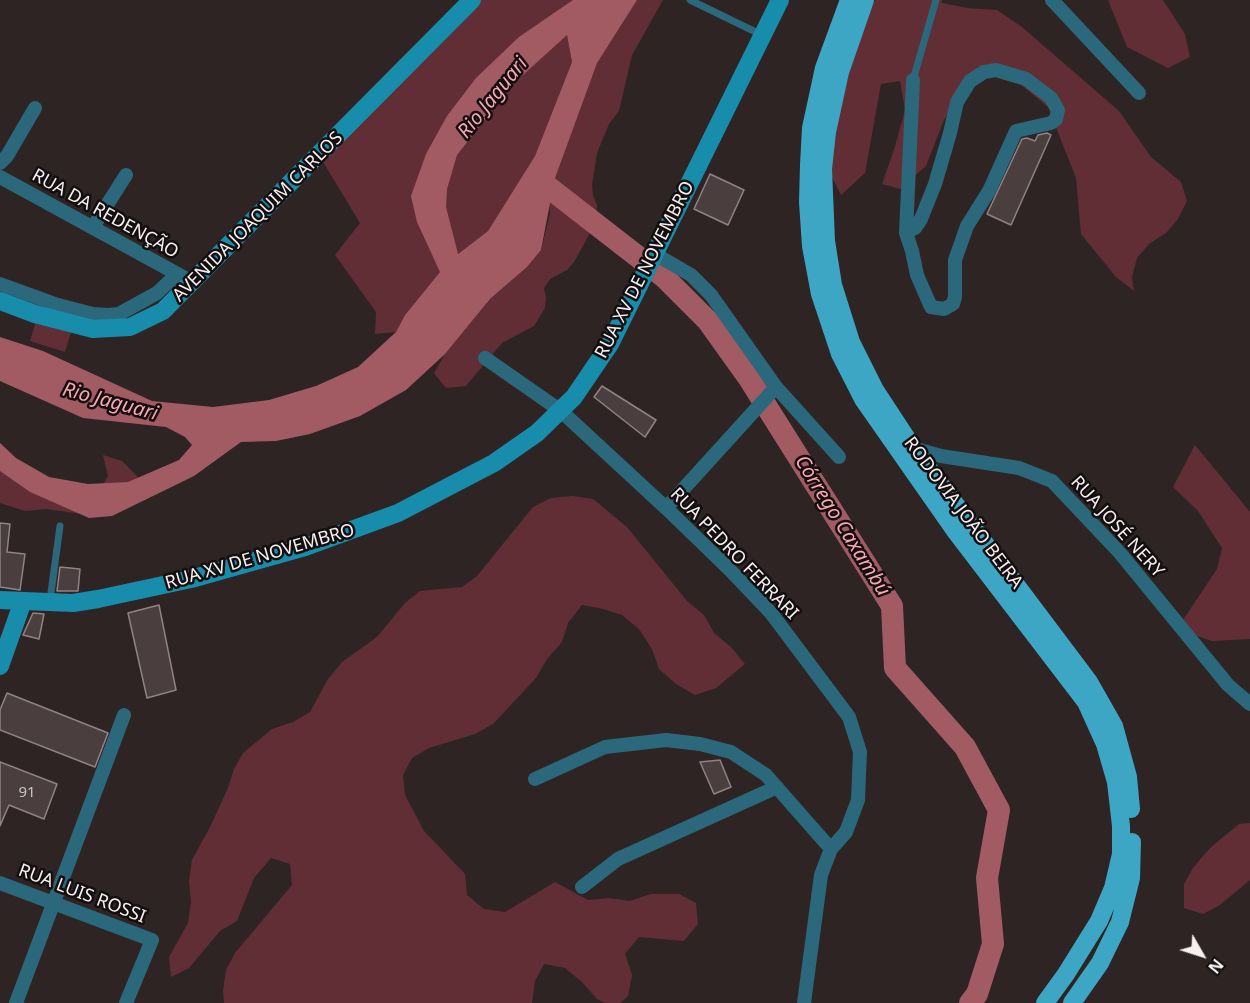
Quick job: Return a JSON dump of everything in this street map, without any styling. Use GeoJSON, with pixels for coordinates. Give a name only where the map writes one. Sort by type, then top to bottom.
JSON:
{"type":"FeatureCollection","features":[{"type":"Feature","properties":{"kind":"main road","name":"RUA XV DE NOVEMBRO"},"geometry":{"type":"LineString","coordinates":[[0,600],[73,603],[98,599],[191,579],[304,548],[398,513],[494,463],[537,433],[574,397],[610,344],[780,0]]}},
{"type":"Feature","properties":{"kind":"main road","name":"RODOVIA JOÃO BEIRA"},"geometry":{"type":"LineString","coordinates":[[849,0],[824,68],[813,118],[808,202],[811,246],[820,294],[840,354],[863,399],[956,532],[1086,702],[1105,744],[1116,782],[1121,826],[1121,854],[1113,888],[1099,921],[1045,1003]]}},
{"type":"Feature","properties":{"kind":"main road","name":"RODOVIA JOÃO BEIRA"},"geometry":{"type":"LineString","coordinates":[[865,0],[840,72],[827,132],[823,169],[826,241],[833,285],[852,342],[875,390],[913,448],[1089,682],[1114,726],[1128,777],[1132,828],[1131,878],[1120,922],[1100,963],[1072,1003]]}},
{"type":"Feature","properties":{"kind":"main road","name":"AVENIDA JOAQUIM CARLOS"},"geometry":{"type":"LineString","coordinates":[[0,301],[35,315],[93,329],[130,327],[164,312],[467,2]]}},
{"type":"Feature","properties":{"kind":"main road"},"geometry":{"type":"LineString","coordinates":[[0,666],[23,601]]}},
{"type":"Feature","properties":{"kind":"street"},"geometry":{"type":"LineString","coordinates":[[1052,0],[1139,93]]}},
{"type":"Feature","properties":{"kind":"street"},"geometry":{"type":"LineString","coordinates":[[906,233],[915,228],[921,219],[935,184],[957,102],[970,81],[984,72],[996,70],[1026,80],[1051,98],[1058,110],[1056,119],[1047,125],[1016,131],[989,191],[967,226],[955,260],[955,297],[953,304],[944,309],[932,306],[917,275],[906,233],[912,80]]}},
{"type":"Feature","properties":{"kind":"street"},"geometry":{"type":"LineString","coordinates":[[0,163],[7,156],[35,108]]}},
{"type":"Feature","properties":{"kind":"street"},"geometry":{"type":"LineString","coordinates":[[93,227],[126,175]]}},
{"type":"Feature","properties":{"kind":"street","name":"RUA DA REDENÇÃO"},"geometry":{"type":"LineString","coordinates":[[0,177],[194,283]]}},
{"type":"Feature","properties":{"kind":"street"},"geometry":{"type":"LineString","coordinates":[[651,261],[691,275],[711,295],[773,390],[838,458]]}},
{"type":"Feature","properties":{"kind":"street"},"geometry":{"type":"LineString","coordinates":[[0,284],[57,305],[93,314],[108,315],[119,314],[157,293],[177,274]]}},
{"type":"Feature","properties":{"kind":"street","name":"RUA PEDRO FERRARI"},"geometry":{"type":"LineString","coordinates":[[485,358],[561,411],[666,508],[771,613],[849,717],[860,752],[858,800],[846,832],[831,849],[821,875],[804,1003]]}},
{"type":"Feature","properties":{"kind":"street"},"geometry":{"type":"LineString","coordinates":[[666,508],[773,390]]}},
{"type":"Feature","properties":{"kind":"street","name":"RUA JOSÉ NERY"},"geometry":{"type":"LineString","coordinates":[[913,448],[941,456],[1019,468],[1052,481],[1120,553],[1228,685],[1250,704]]}},
{"type":"Feature","properties":{"kind":"street"},"geometry":{"type":"LineString","coordinates":[[16,1003],[124,715]]}},
{"type":"Feature","properties":{"kind":"street"},"geometry":{"type":"LineString","coordinates":[[535,779],[605,747],[666,740],[700,744],[731,752],[766,776],[831,849]]}},
{"type":"Feature","properties":{"kind":"street"},"geometry":{"type":"LineString","coordinates":[[582,887],[618,859],[777,787]]}},
{"type":"Feature","properties":{"kind":"street","name":"RUA LUIS ROSSI"},"geometry":{"type":"LineString","coordinates":[[0,883],[152,940],[126,1003]]}},
{"type":"Feature","properties":{"kind":"lane"},"geometry":{"type":"LineString","coordinates":[[690,0],[762,35]]}},
{"type":"Feature","properties":{"kind":"lane"},"geometry":{"type":"LineString","coordinates":[[912,80],[936,0]]}},
{"type":"Feature","properties":{"kind":"lane"},"geometry":{"type":"LineString","coordinates":[[49,602],[60,526]]}},
{"type":"Feature","properties":{"kind":"shaded area"},"geometry":{"type":"Polygon","coordinates":[[[474,0],[586,0],[567,34],[572,62],[535,156],[488,231],[451,259],[405,315],[396,332],[375,334],[376,312],[335,255],[360,223],[323,162],[474,0]]]}},
{"type":"Feature","properties":{"kind":"shaded area"},"geometry":{"type":"Polygon","coordinates":[[[632,0],[663,0],[632,55],[619,111],[609,124],[597,153],[592,185],[597,205],[590,233],[574,262],[567,270],[550,279],[544,288],[545,308],[534,326],[502,343],[466,386],[446,388],[434,373],[445,354],[490,299],[527,267],[541,250],[550,214],[549,182],[590,59],[632,0]]]}},
{"type":"Feature","properties":{"kind":"shaded area"},"geometry":{"type":"Polygon","coordinates":[[[875,0],[942,0],[942,3],[967,8],[997,10],[1022,27],[1119,111],[1151,157],[1181,182],[1187,201],[1178,219],[1166,233],[1149,244],[1137,258],[1132,277],[1134,291],[1116,277],[1081,234],[1076,178],[1048,107],[1014,79],[990,65],[969,80],[944,120],[926,166],[900,189],[882,184],[905,110],[900,81],[881,84],[865,173],[841,195],[821,156],[840,79],[875,0]]]}},
{"type":"Feature","properties":{"kind":"shaded area"},"geometry":{"type":"Polygon","coordinates":[[[1108,0],[1163,0],[1185,34],[1190,57],[1168,68],[1127,47],[1108,0]]]}},
{"type":"Feature","properties":{"kind":"shaded area"},"geometry":{"type":"Polygon","coordinates":[[[36,321],[71,332],[65,352],[30,341],[36,321]]]}},
{"type":"Feature","properties":{"kind":"shaded area"},"geometry":{"type":"Polygon","coordinates":[[[1195,445],[1250,512],[1250,639],[1212,641],[1177,629],[1217,569],[1222,548],[1198,511],[1173,487],[1195,445]]]}},
{"type":"Feature","properties":{"kind":"shaded area"},"geometry":{"type":"Polygon","coordinates":[[[103,455],[122,461],[152,491],[89,515],[46,509],[25,511],[0,503],[0,466],[98,493],[108,476],[103,455]]]}},
{"type":"Feature","properties":{"kind":"shaded area"},"geometry":{"type":"Polygon","coordinates":[[[572,496],[593,499],[627,527],[687,601],[704,615],[714,633],[731,647],[745,664],[716,688],[695,695],[676,684],[659,669],[652,649],[639,629],[622,615],[582,605],[568,623],[562,642],[547,659],[536,678],[493,724],[475,734],[429,748],[412,758],[403,775],[405,795],[424,831],[465,874],[467,895],[484,909],[505,912],[555,882],[588,900],[609,898],[630,901],[651,894],[679,894],[696,903],[698,924],[684,941],[639,937],[625,954],[632,975],[628,996],[620,1003],[605,1003],[597,999],[565,968],[544,964],[535,981],[532,1003],[224,1003],[226,970],[235,953],[292,885],[290,864],[271,858],[254,878],[237,921],[220,931],[189,968],[171,977],[169,957],[188,923],[192,860],[210,827],[243,753],[272,729],[293,722],[310,712],[328,679],[342,662],[377,637],[405,603],[420,591],[462,587],[477,576],[533,507],[551,498],[572,496]]]}},
{"type":"Feature","properties":{"kind":"shaded area"},"geometry":{"type":"Polygon","coordinates":[[[1250,823],[1250,880],[1220,905],[1203,914],[1184,908],[1184,884],[1193,868],[1210,848],[1239,824],[1250,823]]]}},
{"type":"Feature","properties":{"kind":"water","name":"Rio Jaguari"},"geometry":{"type":"Polygon","coordinates":[[[573,0],[637,0],[597,63],[555,178],[541,250],[527,267],[490,299],[445,354],[406,390],[360,416],[310,434],[276,441],[241,442],[194,476],[112,516],[89,518],[30,492],[0,471],[0,443],[16,458],[49,477],[88,484],[128,482],[179,460],[192,445],[185,437],[166,427],[83,418],[0,381],[0,337],[43,351],[152,401],[213,407],[269,400],[316,386],[358,367],[396,332],[405,315],[440,272],[417,222],[411,196],[426,154],[447,116],[476,78],[519,37],[573,0]],[[567,35],[513,84],[457,155],[447,189],[446,207],[458,254],[488,231],[535,156],[572,62],[567,35]]]}},
{"type":"Feature","properties":{"kind":"building"},"geometry":{"type":"Polygon","coordinates":[[[1047,133],[1051,135],[1011,225],[987,214],[1022,139],[1035,141],[1038,135],[1047,133]]]}},
{"type":"Feature","properties":{"kind":"building"},"geometry":{"type":"Polygon","coordinates":[[[710,174],[744,190],[728,225],[694,209],[710,174]]]}},
{"type":"Feature","properties":{"kind":"building"},"geometry":{"type":"Polygon","coordinates":[[[602,386],[656,420],[645,437],[594,397],[602,386]]]}},
{"type":"Feature","properties":{"kind":"building"},"geometry":{"type":"Polygon","coordinates":[[[0,523],[10,524],[7,552],[25,554],[20,590],[0,587],[0,523]]]}},
{"type":"Feature","properties":{"kind":"building"},"geometry":{"type":"Polygon","coordinates":[[[60,567],[80,569],[78,591],[57,591],[60,567]]]}},
{"type":"Feature","properties":{"kind":"building"},"geometry":{"type":"Polygon","coordinates":[[[159,605],[176,690],[147,698],[128,613],[159,605]]]}},
{"type":"Feature","properties":{"kind":"building"},"geometry":{"type":"Polygon","coordinates":[[[33,613],[44,614],[39,639],[23,635],[33,613]]]}},
{"type":"Feature","properties":{"kind":"building"},"geometry":{"type":"Polygon","coordinates":[[[7,693],[108,733],[95,767],[0,730],[0,710],[7,693]]]}},
{"type":"Feature","properties":{"kind":"building"},"geometry":{"type":"Polygon","coordinates":[[[720,760],[731,787],[714,794],[700,762],[720,760]]]}},
{"type":"Feature","properties":{"kind":"building"},"geometry":{"type":"Polygon","coordinates":[[[0,762],[57,784],[44,819],[9,805],[0,826],[0,762]]]}},
{"type":"Feature","properties":{"kind":"waterway","name":"Córrego Caxambú"},"geometry":{"type":"LineString","coordinates":[[543,183],[664,277],[708,321],[748,377],[892,606],[895,668],[965,747],[999,810],[987,878],[993,944],[977,994],[970,1003]]}}]}
